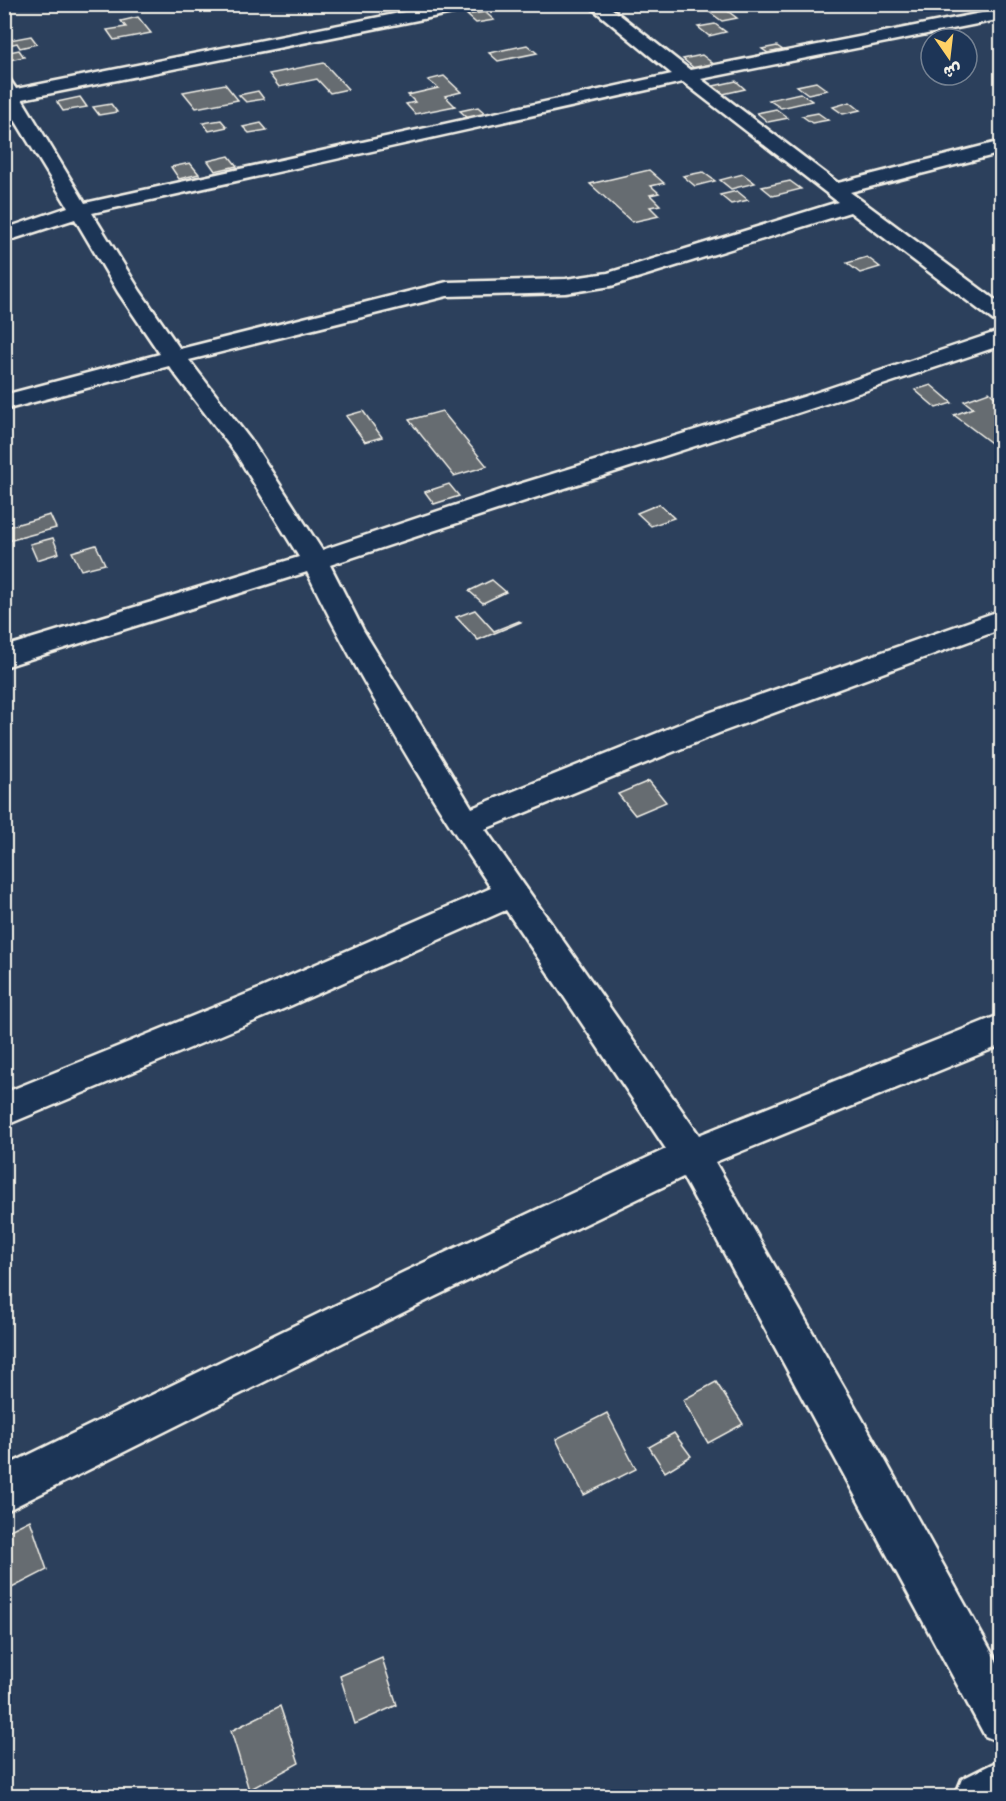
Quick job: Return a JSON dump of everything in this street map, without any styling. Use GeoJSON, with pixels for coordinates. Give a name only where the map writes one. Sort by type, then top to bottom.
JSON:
{"type":"FeatureCollection","features":[{"type":"Feature","properties":{"kind":"street"},"geometry":{"type":"LineString","coordinates":[[473,4],[7,93],[129,292],[174,357],[246,451],[315,561],[349,630],[465,824],[691,1155],[846,1432],[1002,1719]]}},
{"type":"Feature","properties":{"kind":"street"},"geometry":{"type":"LineString","coordinates":[[595,4],[834,190],[1002,316]]}},
{"type":"Feature","properties":{"kind":"street"},"geometry":{"type":"LineString","coordinates":[[4,236],[80,210],[687,76],[1002,14]]}},
{"type":"Feature","properties":{"kind":"street"},"geometry":{"type":"LineString","coordinates":[[834,190],[1002,147]]}},
{"type":"Feature","properties":{"kind":"street"},"geometry":{"type":"LineString","coordinates":[[4,402],[447,289],[566,286],[611,279],[853,204]]}},
{"type":"Feature","properties":{"kind":"street"},"geometry":{"type":"LineString","coordinates":[[4,657],[315,561],[522,492],[811,402],[1002,337]]}},
{"type":"Feature","properties":{"kind":"street"},"geometry":{"type":"LineString","coordinates":[[465,824],[708,725],[1002,619]]}},
{"type":"Feature","properties":{"kind":"street"},"geometry":{"type":"LineString","coordinates":[[4,1110],[270,999],[511,893]]}},
{"type":"Feature","properties":{"kind":"street"},"geometry":{"type":"LineString","coordinates":[[4,1490],[408,1290],[691,1155],[1002,1029]]}},
{"type":"Feature","properties":{"kind":"street"},"geometry":{"type":"LineString","coordinates":[[979,1797],[1002,1783]]}},
{"type":"Feature","properties":{"kind":"building"},"geometry":{"type":"Polygon","coordinates":[[[698,4],[718,4],[737,18],[722,21],[698,4]]]}},
{"type":"Feature","properties":{"kind":"building"},"geometry":{"type":"Polygon","coordinates":[[[485,12],[494,20],[476,23],[467,15],[485,12]]]}},
{"type":"Feature","properties":{"kind":"building"},"geometry":{"type":"Polygon","coordinates":[[[138,17],[151,33],[114,40],[107,30],[126,27],[121,21],[138,17]]]}},
{"type":"Feature","properties":{"kind":"building"},"geometry":{"type":"Polygon","coordinates":[[[715,24],[726,32],[709,36],[698,27],[715,24]]]}},
{"type":"Feature","properties":{"kind":"building"},"geometry":{"type":"Polygon","coordinates":[[[31,36],[37,44],[20,48],[17,43],[4,46],[4,41],[31,36]]]}},
{"type":"Feature","properties":{"kind":"building"},"geometry":{"type":"Polygon","coordinates":[[[527,45],[537,53],[498,61],[489,53],[527,45]]]}},
{"type":"Feature","properties":{"kind":"building"},"geometry":{"type":"Polygon","coordinates":[[[777,46],[783,50],[768,53],[762,49],[777,46]]]}},
{"type":"Feature","properties":{"kind":"building"},"geometry":{"type":"Polygon","coordinates":[[[19,50],[24,57],[4,61],[4,53],[19,50]]]}},
{"type":"Feature","properties":{"kind":"building"},"geometry":{"type":"Polygon","coordinates":[[[702,55],[715,65],[695,69],[683,59],[702,55]]]}},
{"type":"Feature","properties":{"kind":"building"},"geometry":{"type":"Polygon","coordinates":[[[324,63],[348,89],[330,93],[317,79],[279,87],[269,74],[324,63]]]}},
{"type":"Feature","properties":{"kind":"building"},"geometry":{"type":"Polygon","coordinates":[[[444,76],[461,92],[445,96],[455,106],[415,114],[406,104],[415,102],[408,95],[438,88],[428,80],[444,76]]]}},
{"type":"Feature","properties":{"kind":"building"},"geometry":{"type":"Polygon","coordinates":[[[736,81],[745,89],[719,95],[709,87],[736,81]]]}},
{"type":"Feature","properties":{"kind":"building"},"geometry":{"type":"Polygon","coordinates":[[[816,82],[827,90],[808,94],[797,86],[816,82]]]}},
{"type":"Feature","properties":{"kind":"building"},"geometry":{"type":"Polygon","coordinates":[[[225,84],[238,100],[196,108],[183,92],[225,84]]]}},
{"type":"Feature","properties":{"kind":"building"},"geometry":{"type":"Polygon","coordinates":[[[258,91],[264,99],[246,102],[239,95],[258,91]]]}},
{"type":"Feature","properties":{"kind":"building"},"geometry":{"type":"Polygon","coordinates":[[[800,93],[812,101],[781,108],[769,100],[800,93]]]}},
{"type":"Feature","properties":{"kind":"building"},"geometry":{"type":"Polygon","coordinates":[[[80,97],[87,107],[63,111],[57,102],[80,97]]]}},
{"type":"Feature","properties":{"kind":"building"},"geometry":{"type":"Polygon","coordinates":[[[850,102],[860,110],[843,114],[833,107],[850,102]]]}},
{"type":"Feature","properties":{"kind":"building"},"geometry":{"type":"Polygon","coordinates":[[[111,104],[117,112],[99,115],[93,107],[111,104]]]}},
{"type":"Feature","properties":{"kind":"building"},"geometry":{"type":"Polygon","coordinates":[[[478,107],[486,114],[468,118],[460,111],[478,107]]]}},
{"type":"Feature","properties":{"kind":"building"},"geometry":{"type":"Polygon","coordinates":[[[776,109],[788,118],[768,122],[757,113],[776,109]]]}},
{"type":"Feature","properties":{"kind":"building"},"geometry":{"type":"Polygon","coordinates":[[[818,113],[828,120],[812,123],[802,116],[818,113]]]}},
{"type":"Feature","properties":{"kind":"building"},"geometry":{"type":"Polygon","coordinates":[[[221,120],[227,127],[209,131],[203,123],[221,120]]]}},
{"type":"Feature","properties":{"kind":"building"},"geometry":{"type":"Polygon","coordinates":[[[261,123],[267,130],[249,133],[243,127],[261,123]]]}},
{"type":"Feature","properties":{"kind":"building"},"geometry":{"type":"Polygon","coordinates":[[[229,156],[237,166],[215,171],[208,161],[229,156]]]}},
{"type":"Feature","properties":{"kind":"building"},"geometry":{"type":"Polygon","coordinates":[[[190,163],[199,174],[179,179],[171,167],[190,163]]]}},
{"type":"Feature","properties":{"kind":"building"},"geometry":{"type":"Polygon","coordinates":[[[649,170],[664,183],[651,186],[659,193],[650,195],[660,205],[650,207],[659,216],[632,222],[590,184],[649,170]]]}},
{"type":"Feature","properties":{"kind":"building"},"geometry":{"type":"Polygon","coordinates":[[[703,172],[715,181],[695,186],[683,176],[703,172]]]}},
{"type":"Feature","properties":{"kind":"building"},"geometry":{"type":"Polygon","coordinates":[[[743,174],[755,183],[731,189],[720,180],[743,174]]]}},
{"type":"Feature","properties":{"kind":"building"},"geometry":{"type":"Polygon","coordinates":[[[790,181],[801,189],[773,196],[762,187],[790,181]]]}},
{"type":"Feature","properties":{"kind":"building"},"geometry":{"type":"Polygon","coordinates":[[[737,191],[748,200],[731,204],[720,195],[737,191]]]}},
{"type":"Feature","properties":{"kind":"building"},"geometry":{"type":"Polygon","coordinates":[[[867,257],[880,267],[860,273],[847,263],[867,257]]]}},
{"type":"Feature","properties":{"kind":"building"},"geometry":{"type":"Polygon","coordinates":[[[931,385],[952,403],[936,408],[915,390],[931,385]]]}},
{"type":"Feature","properties":{"kind":"building"},"geometry":{"type":"Polygon","coordinates":[[[989,392],[998,400],[1002,398],[1002,451],[954,415],[973,408],[964,401],[989,392]]]}},
{"type":"Feature","properties":{"kind":"building"},"geometry":{"type":"Polygon","coordinates":[[[363,411],[382,437],[365,442],[346,416],[363,411]]]}},
{"type":"Feature","properties":{"kind":"building"},"geometry":{"type":"Polygon","coordinates":[[[442,411],[487,466],[454,476],[409,420],[442,411]]]}},
{"type":"Feature","properties":{"kind":"building"},"geometry":{"type":"Polygon","coordinates":[[[449,484],[459,496],[434,504],[425,492],[449,484]]]}},
{"type":"Feature","properties":{"kind":"building"},"geometry":{"type":"Polygon","coordinates":[[[659,504],[674,518],[651,526],[637,513],[659,504]]]}},
{"type":"Feature","properties":{"kind":"building"},"geometry":{"type":"Polygon","coordinates":[[[50,515],[56,528],[8,541],[4,528],[50,515]]]}},
{"type":"Feature","properties":{"kind":"building"},"geometry":{"type":"Polygon","coordinates":[[[53,538],[59,553],[37,560],[30,544],[53,538]]]}},
{"type":"Feature","properties":{"kind":"building"},"geometry":{"type":"Polygon","coordinates":[[[96,545],[105,564],[81,570],[72,552],[96,545]]]}},
{"type":"Feature","properties":{"kind":"building"},"geometry":{"type":"Polygon","coordinates":[[[492,580],[506,592],[483,603],[469,591],[492,580]]]}},
{"type":"Feature","properties":{"kind":"building"},"geometry":{"type":"Polygon","coordinates":[[[475,610],[494,631],[521,622],[478,640],[456,617],[475,610]]]}},
{"type":"Feature","properties":{"kind":"building"},"geometry":{"type":"Polygon","coordinates":[[[649,781],[666,802],[635,815],[618,794],[649,781]]]}},
{"type":"Feature","properties":{"kind":"building"},"geometry":{"type":"Polygon","coordinates":[[[716,1382],[743,1424],[708,1443],[683,1400],[716,1382]]]}},
{"type":"Feature","properties":{"kind":"building"},"geometry":{"type":"Polygon","coordinates":[[[607,1413],[636,1469],[584,1495],[556,1439],[607,1413]]]}},
{"type":"Feature","properties":{"kind":"building"},"geometry":{"type":"Polygon","coordinates":[[[674,1433],[691,1456],[665,1472],[649,1447],[674,1433]]]}},
{"type":"Feature","properties":{"kind":"building"},"geometry":{"type":"Polygon","coordinates":[[[30,1520],[47,1570],[4,1592],[4,1533],[30,1520]]]}},
{"type":"Feature","properties":{"kind":"building"},"geometry":{"type":"Polygon","coordinates":[[[382,1658],[397,1705],[355,1724],[340,1676],[382,1658]]]}},
{"type":"Feature","properties":{"kind":"building"},"geometry":{"type":"Polygon","coordinates":[[[280,1706],[299,1763],[249,1790],[231,1731],[280,1706]]]}}]}
